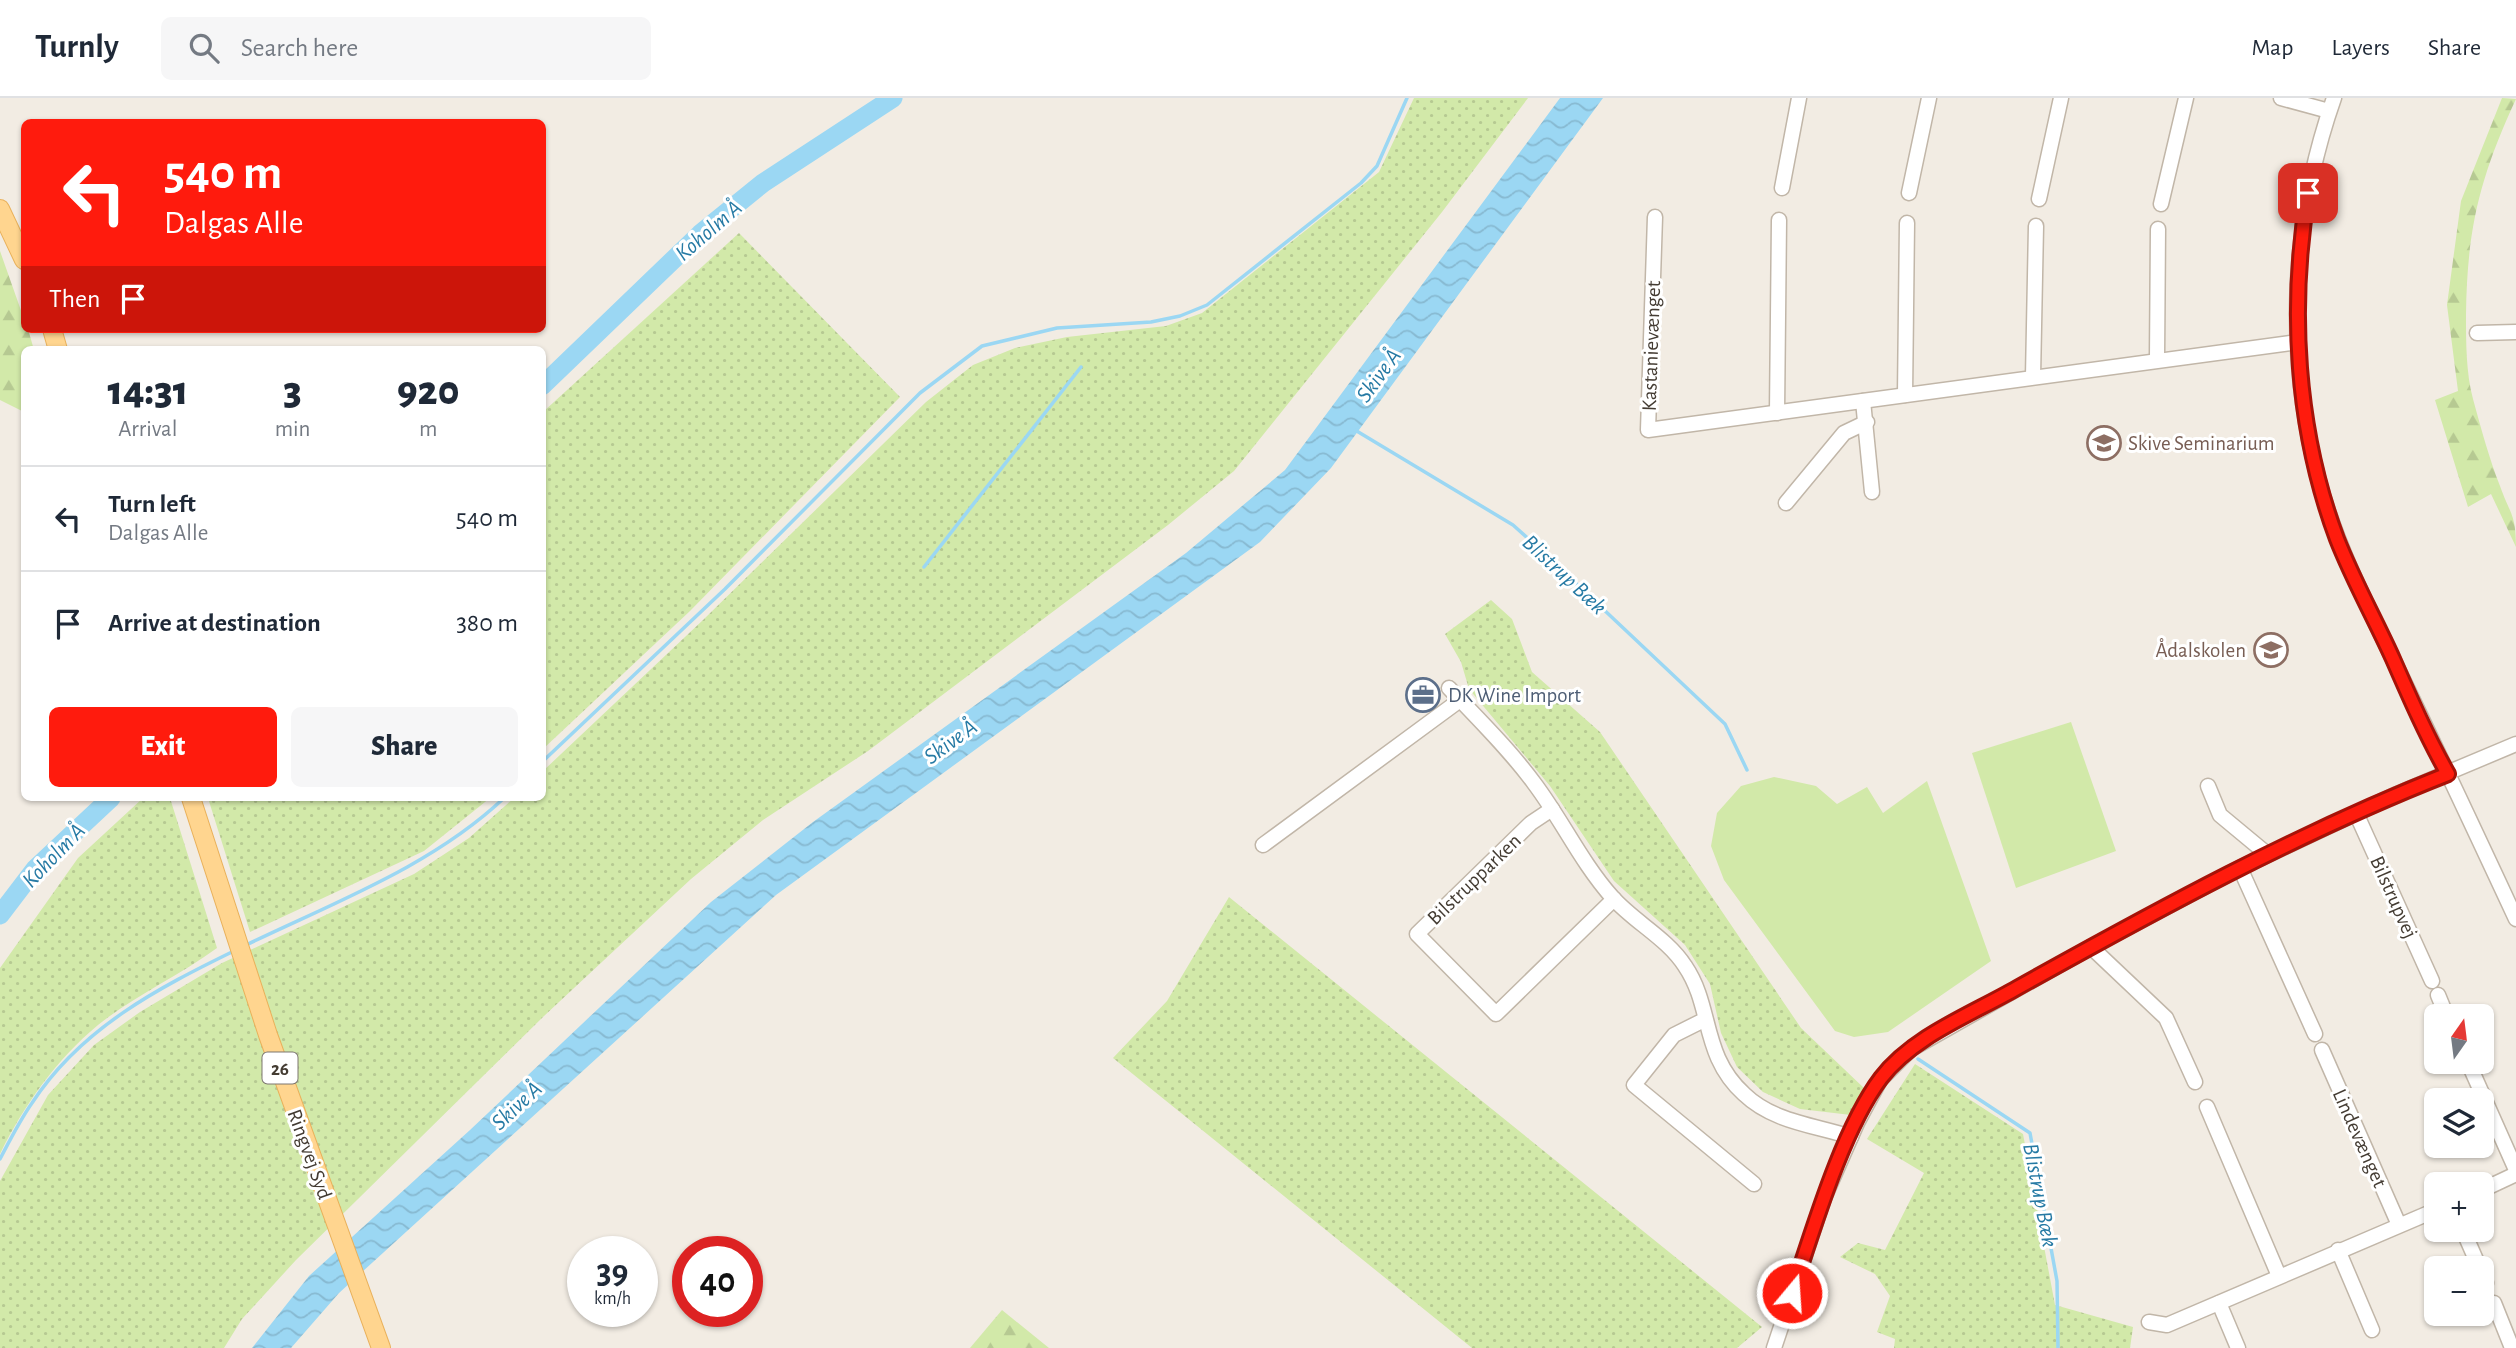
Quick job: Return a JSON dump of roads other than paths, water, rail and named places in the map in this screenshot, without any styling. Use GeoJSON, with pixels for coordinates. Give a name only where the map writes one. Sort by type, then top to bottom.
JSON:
{"type":"FeatureCollection","features":[{"type":"Feature","properties":{"kind":"main road"},"geometry":{"type":"LineString","coordinates":[[0,209],[21,254]]}},
{"type":"Feature","properties":{"kind":"main road","name":"Ringvej Syd"},"geometry":{"type":"LineString","coordinates":[[192,801],[268,1035],[379,1342]]}},
{"type":"Feature","properties":{"kind":"street"},"geometry":{"type":"LineString","coordinates":[[1782,188],[1799,98]]}},
{"type":"Feature","properties":{"kind":"street"},"geometry":{"type":"LineString","coordinates":[[1909,193],[1929,98]]}},
{"type":"Feature","properties":{"kind":"street"},"geometry":{"type":"LineString","coordinates":[[2039,199],[2061,98]]}},
{"type":"Feature","properties":{"kind":"street"},"geometry":{"type":"LineString","coordinates":[[2161,204],[2186,98]]}},
{"type":"Feature","properties":{"kind":"street"},"geometry":{"type":"LineString","coordinates":[[2281,98],[2331,105],[2315,162],[2303,224],[2297,298],[2298,342],[2311,444],[2337,539],[2516,919]]}},
{"type":"Feature","properties":{"kind":"street","name":"Kastanievænget"},"geometry":{"type":"LineString","coordinates":[[1655,216],[1648,430],[2298,342]]}},
{"type":"Feature","properties":{"kind":"street"},"geometry":{"type":"LineString","coordinates":[[1777,413],[1779,220]]}},
{"type":"Feature","properties":{"kind":"street"},"geometry":{"type":"LineString","coordinates":[[1905,395],[1907,223]]}},
{"type":"Feature","properties":{"kind":"street"},"geometry":{"type":"LineString","coordinates":[[2033,377],[2036,226]]}},
{"type":"Feature","properties":{"kind":"street"},"geometry":{"type":"LineString","coordinates":[[2157,359],[2158,229]]}},
{"type":"Feature","properties":{"kind":"street"},"geometry":{"type":"LineString","coordinates":[[2477,333],[2516,332]]}},
{"type":"Feature","properties":{"kind":"street"},"geometry":{"type":"LineString","coordinates":[[1863,401],[1872,492]]}},
{"type":"Feature","properties":{"kind":"street"},"geometry":{"type":"LineString","coordinates":[[1786,503],[1844,433],[1867,422]]}},
{"type":"Feature","properties":{"kind":"street"},"geometry":{"type":"LineString","coordinates":[[1449,688],[1516,761],[1552,809],[1577,852],[1614,899],[1674,951],[1686,967],[1695,985],[1713,1052],[1726,1074],[1744,1094],[1765,1111],[1788,1121],[1851,1137]]}},
{"type":"Feature","properties":{"kind":"street"},"geometry":{"type":"LineString","coordinates":[[1263,845],[1460,700]]}},
{"type":"Feature","properties":{"kind":"street"},"geometry":{"type":"LineString","coordinates":[[1774,1348],[1824,1198],[1851,1137],[1880,1080],[1911,1049],[2091,947],[2239,868],[2356,813],[2516,744]]}},
{"type":"Feature","properties":{"kind":"street"},"geometry":{"type":"LineString","coordinates":[[2208,786],[2220,815],[2267,854]]}},
{"type":"Feature","properties":{"kind":"street","name":"Bilstrupparken"},"geometry":{"type":"LineString","coordinates":[[1552,809],[1531,823],[1418,934],[1496,1014],[1614,899]]}},
{"type":"Feature","properties":{"kind":"street","name":"Bilstrupvej"},"geometry":{"type":"LineString","coordinates":[[2356,813],[2432,981]]}},
{"type":"Feature","properties":{"kind":"street"},"geometry":{"type":"LineString","coordinates":[[2239,868],[2315,1034]]}},
{"type":"Feature","properties":{"kind":"street"},"geometry":{"type":"LineString","coordinates":[[2091,947],[2166,1018],[2195,1082]]}},
{"type":"Feature","properties":{"kind":"street"},"geometry":{"type":"LineString","coordinates":[[2438,995],[2442,1004]]}},
{"type":"Feature","properties":{"kind":"street"},"geometry":{"type":"LineString","coordinates":[[1704,1020],[1674,1035],[1634,1085],[1754,1184]]}},
{"type":"Feature","properties":{"kind":"street","name":"Lindevænget"},"geometry":{"type":"LineString","coordinates":[[2322,1050],[2399,1225]]}},
{"type":"Feature","properties":{"kind":"street"},"geometry":{"type":"LineString","coordinates":[[2473,1074],[2516,1172],[2494,1184]]}},
{"type":"Feature","properties":{"kind":"street"},"geometry":{"type":"LineString","coordinates":[[2207,1108],[2279,1276]]}},
{"type":"Feature","properties":{"kind":"street"},"geometry":{"type":"LineString","coordinates":[[2149,1322],[2167,1325],[2424,1215]]}},
{"type":"Feature","properties":{"kind":"street"},"geometry":{"type":"LineString","coordinates":[[2338,1250],[2372,1330]]}},
{"type":"Feature","properties":{"kind":"street"},"geometry":{"type":"LineString","coordinates":[[2219,1303],[2238,1348]]}},
{"type":"Feature","properties":{"kind":"street"},"geometry":{"type":"LineString","coordinates":[[2494,1303],[2512,1348]]}},
{"type":"Feature","properties":{"kind":"water","name":"Skive Å"},"geometry":{"type":"Polygon","coordinates":[[[1560,98],[1603,98],[1331,468],[1260,542],[776,895],[339,1293],[291,1348],[252,1348],[309,1276],[470,1130],[711,902],[813,822],[1186,553],[1285,470],[1560,98]]]}},
{"type":"Feature","properties":{"kind":"waterway","name":"Koholm Å"},"geometry":{"type":"LineString","coordinates":[[546,382],[700,234],[763,183],[893,98]]}},
{"type":"Feature","properties":{"kind":"waterway"},"geometry":{"type":"LineString","coordinates":[[546,758],[725,589],[920,393],[982,346],[1057,328],[1151,322],[1180,316],[1207,305],[1361,183],[1377,166],[1407,98]]}},
{"type":"Feature","properties":{"kind":"waterway"},"geometry":{"type":"LineString","coordinates":[[924,567],[1081,367]]}},
{"type":"Feature","properties":{"kind":"waterway","name":"Blistrup Bæk"},"geometry":{"type":"LineString","coordinates":[[1355,430],[1513,525],[1725,724],[1747,770]]}},
{"type":"Feature","properties":{"kind":"waterway","name":"Koholm Å"},"geometry":{"type":"LineString","coordinates":[[0,915],[35,869],[108,801]]}},
{"type":"Feature","properties":{"kind":"waterway"},"geometry":{"type":"LineString","coordinates":[[246,945],[348,898],[414,863],[446,844],[500,801]]}},
{"type":"Feature","properties":{"kind":"waterway"},"geometry":{"type":"LineString","coordinates":[[0,1159],[32,1103],[74,1053],[98,1032],[150,995],[236,950]]}},
{"type":"Feature","properties":{"kind":"waterway","name":"Blistrup Bæk"},"geometry":{"type":"LineString","coordinates":[[1918,1059],[2030,1133],[2057,1281],[2058,1348]]}},
{"type":"Feature","properties":{"kind":"place","name":"Skive Seminarium"},"geometry":{"type":"Point","coordinates":[2104,443]}},
{"type":"Feature","properties":{"kind":"place","name":"Ådalskolen"},"geometry":{"type":"Point","coordinates":[2271,650]}},
{"type":"Feature","properties":{"kind":"place","name":"DK Wine Import"},"geometry":{"type":"Point","coordinates":[1423,695]}}]}
